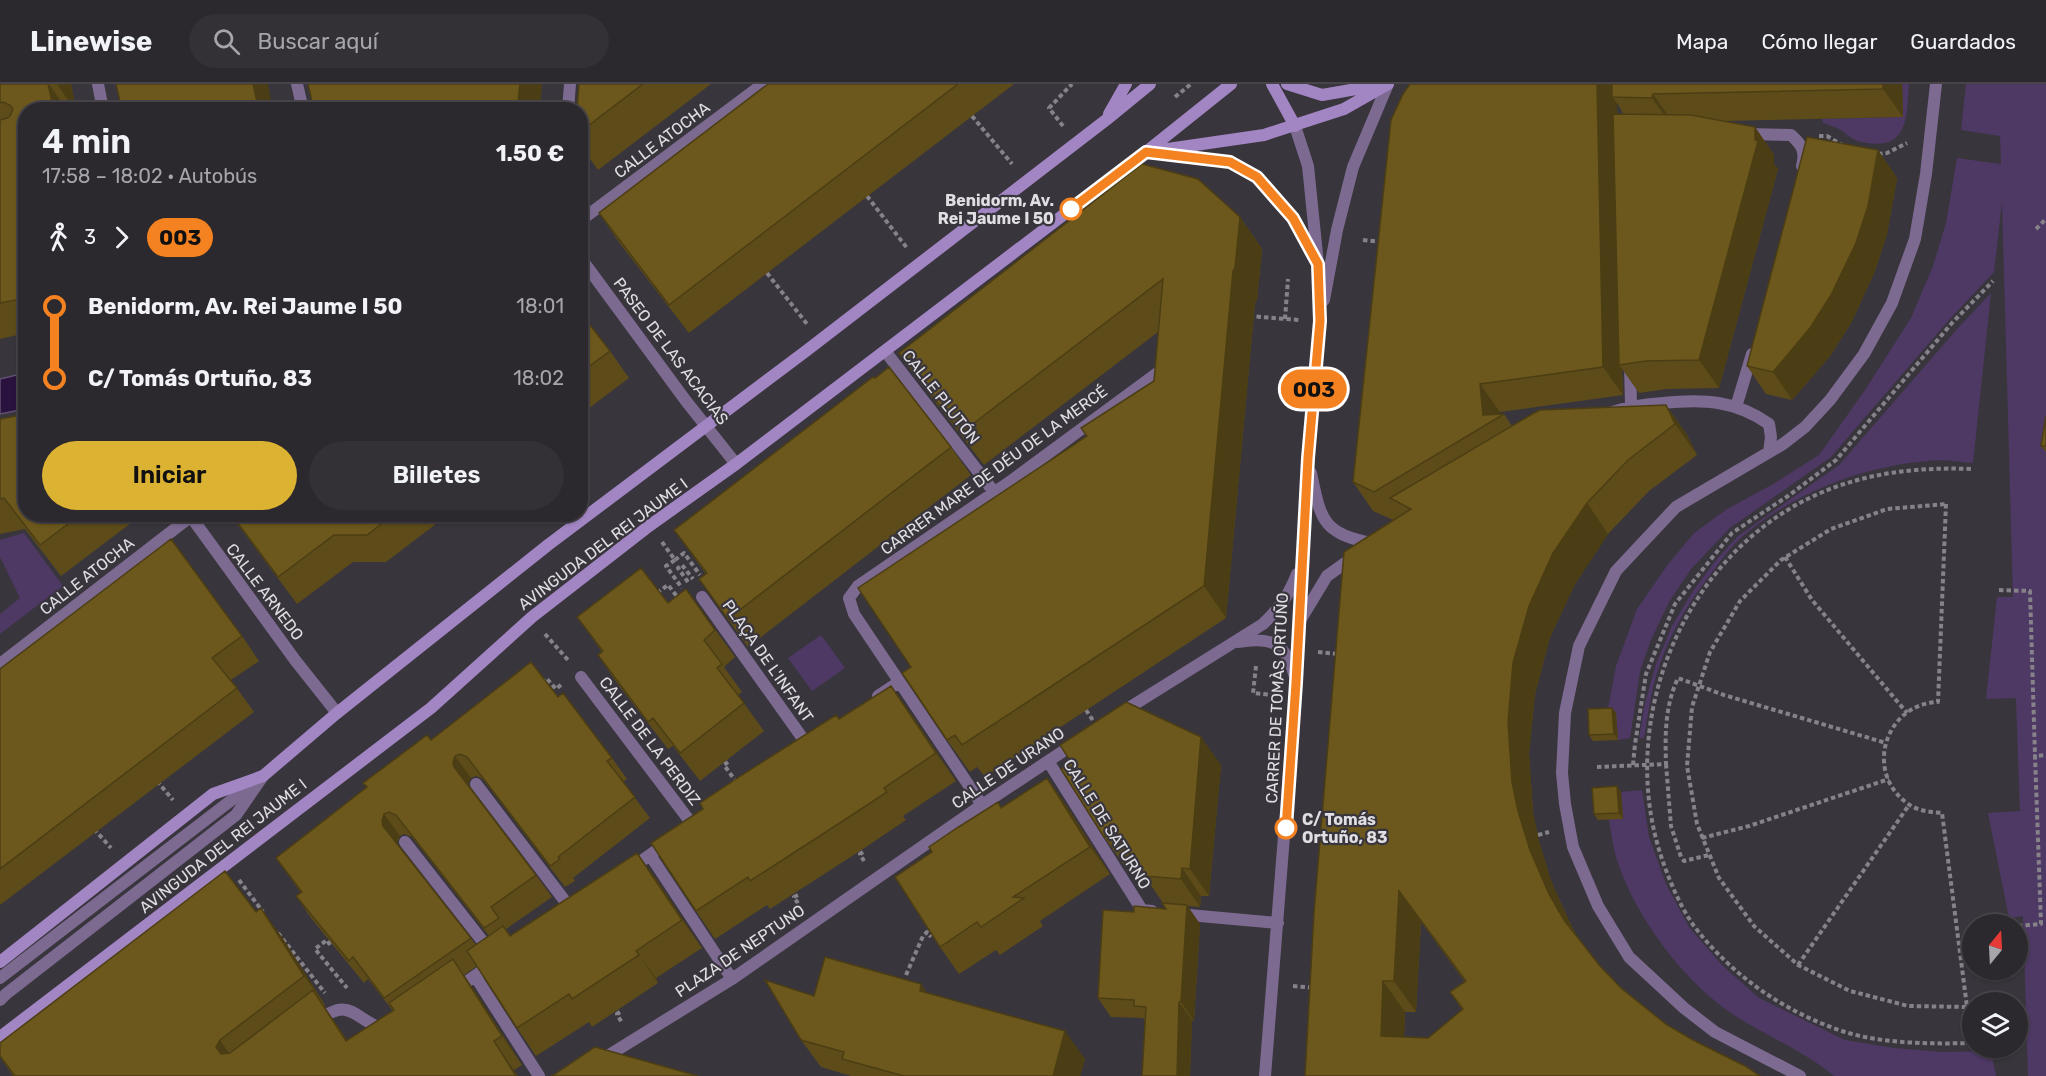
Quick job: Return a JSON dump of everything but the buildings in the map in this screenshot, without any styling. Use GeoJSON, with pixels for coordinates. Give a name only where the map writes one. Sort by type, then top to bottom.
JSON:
{"type":"FeatureCollection","features":[{"type":"Feature","properties":{"kind":"main road"},"geometry":{"type":"LineString","coordinates":[[1106,120],[1126,84]]}},
{"type":"Feature","properties":{"kind":"main road","name":"AVINGUDA DEL REI JAUME I"},"geometry":{"type":"LineString","coordinates":[[588,514],[820,340],[1150,84]]}},
{"type":"Feature","properties":{"kind":"main road","name":"AVINGUDA DEL REI JAUME I"},"geometry":{"type":"LineString","coordinates":[[0,1037],[431,708],[532,617],[649,526],[736,464],[885,351],[1146,152],[1231,84]]}},
{"type":"Feature","properties":{"kind":"main road"},"geometry":{"type":"LineString","coordinates":[[1272,84],[1295,126]]}},
{"type":"Feature","properties":{"kind":"main road"},"geometry":{"type":"LineString","coordinates":[[1287,84],[1322,95],[1387,84]]}},
{"type":"Feature","properties":{"kind":"main road"},"geometry":{"type":"LineString","coordinates":[[1146,152],[1264,135],[1344,110],[1387,84]]}},
{"type":"Feature","properties":{"kind":"main road","name":"AVINGUDA DEL REI JAUME I"},"geometry":{"type":"LineString","coordinates":[[263,776],[337,713],[578,522]]}},
{"type":"Feature","properties":{"kind":"main road"},"geometry":{"type":"LineString","coordinates":[[0,963],[213,794],[263,776]]}},
{"type":"Feature","properties":{"kind":"street"},"geometry":{"type":"LineString","coordinates":[[98,84],[101,102]]}},
{"type":"Feature","properties":{"kind":"street"},"geometry":{"type":"LineString","coordinates":[[297,84],[301,102]]}},
{"type":"Feature","properties":{"kind":"street"},"geometry":{"type":"LineString","coordinates":[[569,102],[570,84]]}},
{"type":"Feature","properties":{"kind":"street","name":"CALLE ATOCHA"},"geometry":{"type":"LineString","coordinates":[[588,215],[763,84]]}},
{"type":"Feature","properties":{"kind":"street","name":"CARRER DE TOMÀS ORTUÑO"},"geometry":{"type":"LineString","coordinates":[[1265,1076],[1285,835],[1308,458],[1320,321],[1337,230],[1353,167],[1387,84]]}},
{"type":"Feature","properties":{"kind":"street"},"geometry":{"type":"LineString","coordinates":[[1800,1076],[1752,1049],[1715,1032],[1684,1008],[1629,957],[1598,906],[1574,846],[1565,804],[1562,773],[1564,713],[1579,646],[1616,571],[1676,507],[1769,452],[1805,427],[1830,400],[1864,354],[1892,303],[1915,239],[1936,84]]}},
{"type":"Feature","properties":{"kind":"street","name":"CARRER DE TOMÀS ORTUÑO"},"geometry":{"type":"LineString","coordinates":[[1295,126],[1308,166],[1318,264],[1320,321]]}},
{"type":"Feature","properties":{"kind":"street"},"geometry":{"type":"LineString","coordinates":[[1726,134],[1791,135],[1803,146],[1804,158],[1798,181]]}},
{"type":"Feature","properties":{"kind":"street"},"geometry":{"type":"LineString","coordinates":[[1146,152],[1230,162],[1257,177],[1293,218],[1318,264]]}},
{"type":"Feature","properties":{"kind":"street","name":"PASEO DE LAS ACACIAS"},"geometry":{"type":"LineString","coordinates":[[588,268],[736,464]]}},
{"type":"Feature","properties":{"kind":"street"},"geometry":{"type":"LineString","coordinates":[[1736,407],[1754,345]]}},
{"type":"Feature","properties":{"kind":"street","name":"CALLE PLUTÓN"},"geometry":{"type":"LineString","coordinates":[[885,351],[994,492]]}},
{"type":"Feature","properties":{"kind":"street"},"geometry":{"type":"LineString","coordinates":[[1630,357],[1631,405]]}},
{"type":"Feature","properties":{"kind":"street","name":"CARRER MARE DE DÉU DE LA MERCÉ"},"geometry":{"type":"LineString","coordinates":[[899,682],[854,614],[849,598],[858,586],[994,492],[1160,370]]}},
{"type":"Feature","properties":{"kind":"street"},"geometry":{"type":"LineString","coordinates":[[1601,417],[1631,405],[1690,400],[1714,401],[1754,413],[1769,424],[1771,437],[1769,452]]}},
{"type":"Feature","properties":{"kind":"street"},"geometry":{"type":"LineString","coordinates":[[1299,623],[1328,576],[1377,540],[1354,540],[1329,528],[1321,512],[1308,458]]}},
{"type":"Feature","properties":{"kind":"street","name":"CALLE ATOCHA"},"geometry":{"type":"LineString","coordinates":[[0,664],[183,522]]}},
{"type":"Feature","properties":{"kind":"street","name":"CALLE ARNEDO"},"geometry":{"type":"LineString","coordinates":[[195,522],[295,660],[337,713]]}},
{"type":"Feature","properties":{"kind":"street","name":"CALLE DE URANO"},"geometry":{"type":"LineString","coordinates":[[897,864],[1103,724],[1263,624],[1279,609],[1291,590],[1301,565]]}},
{"type":"Feature","properties":{"kind":"street","name":"PLAÇA DE L'INFANT"},"geometry":{"type":"LineString","coordinates":[[702,597],[806,743]]}},
{"type":"Feature","properties":{"kind":"street"},"geometry":{"type":"LineString","coordinates":[[1231,643],[1261,638],[1280,646],[1291,664],[1296,683]]}},
{"type":"Feature","properties":{"kind":"street","name":"CALLE DE LA PERDIZ"},"geometry":{"type":"LineString","coordinates":[[576,677],[688,828],[650,855]]}},
{"type":"Feature","properties":{"kind":"street"},"geometry":{"type":"LineString","coordinates":[[871,701],[899,682],[982,805]]}},
{"type":"Feature","properties":{"kind":"street","name":"CALLE DE SATURNO"},"geometry":{"type":"LineString","coordinates":[[1048,761],[1142,910],[1278,923]]}},
{"type":"Feature","properties":{"kind":"street"},"geometry":{"type":"LineString","coordinates":[[0,1000],[236,815],[263,776]]}},
{"type":"Feature","properties":{"kind":"street","name":"AVINGUDA DEL REI JAUME I"},"geometry":{"type":"LineString","coordinates":[[0,978],[263,776]]}},
{"type":"Feature","properties":{"kind":"street"},"geometry":{"type":"LineString","coordinates":[[476,784],[567,913],[583,901]]}},
{"type":"Feature","properties":{"kind":"street"},"geometry":{"type":"LineString","coordinates":[[405,842],[502,957],[448,995]]}},
{"type":"Feature","properties":{"kind":"street"},"geometry":{"type":"LineString","coordinates":[[617,879],[650,855],[732,979]]}},
{"type":"Feature","properties":{"kind":"street","name":"PLAZA DE NEPTUNO"},"geometry":{"type":"LineString","coordinates":[[575,1076],[732,979],[897,864]]}},
{"type":"Feature","properties":{"kind":"street"},"geometry":{"type":"LineString","coordinates":[[475,976],[538,1076]]}},
{"type":"Feature","properties":{"kind":"street"},"geometry":{"type":"LineString","coordinates":[[310,1026],[329,1012],[344,1010],[389,1032],[399,1029]]}},
{"type":"Feature","properties":{"kind":"path"},"geometry":{"type":"LineString","coordinates":[[1072,84],[1049,108],[1076,143]]}},
{"type":"Feature","properties":{"kind":"path"},"geometry":{"type":"LineString","coordinates":[[972,116],[1025,182]]}},
{"type":"Feature","properties":{"kind":"path"},"geometry":{"type":"LineString","coordinates":[[1791,135],[1827,136],[1847,148]]}},
{"type":"Feature","properties":{"kind":"path"},"geometry":{"type":"LineString","coordinates":[[1869,155],[1887,153],[1913,140],[1930,141]]}},
{"type":"Feature","properties":{"kind":"path"},"geometry":{"type":"LineString","coordinates":[[867,196],[919,264]]}},
{"type":"Feature","properties":{"kind":"path"},"geometry":{"type":"LineString","coordinates":[[2036,229],[2046,219]]}},
{"type":"Feature","properties":{"kind":"path"},"geometry":{"type":"LineString","coordinates":[[1363,240],[1392,243]]}},
{"type":"Feature","properties":{"kind":"path"},"geometry":{"type":"LineString","coordinates":[[767,273],[820,340]]}},
{"type":"Feature","properties":{"kind":"path"},"geometry":{"type":"LineString","coordinates":[[1285,319],[1288,279]]}},
{"type":"Feature","properties":{"kind":"path"},"geometry":{"type":"LineString","coordinates":[[1634,765],[1646,674],[1675,604],[1732,533],[1788,496],[1836,460],[1952,323],[1993,280]]}},
{"type":"Feature","properties":{"kind":"path"},"geometry":{"type":"LineString","coordinates":[[1243,316],[1320,321]]}},
{"type":"Feature","properties":{"kind":"path"},"geometry":{"type":"LineString","coordinates":[[1962,1043],[1895,1041],[1847,1032],[1804,1016],[1762,993],[1726,961],[1693,925],[1670,882],[1654,837],[1647,789],[1647,744],[1653,704],[1663,666],[1678,630],[1698,596],[1751,537],[1783,514],[1818,495],[1855,481],[1903,470],[1973,469]]}},
{"type":"Feature","properties":{"kind":"path"},"geometry":{"type":"LineString","coordinates":[[1946,504],[1938,702],[1911,709],[1897,721],[1883,755],[1886,773],[1893,790],[1910,805],[1923,811],[1942,813],[1967,1007],[1908,1006],[1850,992],[1798,965],[1754,926],[1719,878],[1697,824],[1687,766],[1692,707],[1699,685],[1710,652],[1740,601],[1785,558],[1831,529],[1887,509],[1946,504]]}},
{"type":"Feature","properties":{"kind":"path"},"geometry":{"type":"LineString","coordinates":[[649,526],[675,560]]}},
{"type":"Feature","properties":{"kind":"path"},"geometry":{"type":"LineString","coordinates":[[685,592],[666,566],[684,553],[699,573]]}},
{"type":"Feature","properties":{"kind":"path"},"geometry":{"type":"LineString","coordinates":[[1785,558],[1812,600],[1907,713]]}},
{"type":"Feature","properties":{"kind":"path"},"geometry":{"type":"LineString","coordinates":[[692,587],[678,568],[682,565],[694,581]]}},
{"type":"Feature","properties":{"kind":"path"},"geometry":{"type":"LineString","coordinates":[[650,599],[668,585]]}},
{"type":"Feature","properties":{"kind":"path"},"geometry":{"type":"LineString","coordinates":[[1999,590],[2030,591],[2041,924],[2028,925]]}},
{"type":"Feature","properties":{"kind":"path"},"geometry":{"type":"LineString","coordinates":[[1298,650],[1339,654]]}},
{"type":"Feature","properties":{"kind":"path"},"geometry":{"type":"LineString","coordinates":[[560,651],[571,664]]}},
{"type":"Feature","properties":{"kind":"path"},"geometry":{"type":"LineString","coordinates":[[1256,666],[1253,693],[1295,697]]}},
{"type":"Feature","properties":{"kind":"path"},"geometry":{"type":"LineString","coordinates":[[539,684],[546,678],[556,689],[576,677]]}},
{"type":"Feature","properties":{"kind":"path"},"geometry":{"type":"LineString","coordinates":[[1709,855],[1684,861],[1671,826],[1666,764],[1666,718],[1674,684],[1678,678],[1724,695],[1886,743]]}},
{"type":"Feature","properties":{"kind":"path"},"geometry":{"type":"LineString","coordinates":[[1086,710],[1103,724]]}},
{"type":"Feature","properties":{"kind":"path"},"geometry":{"type":"LineString","coordinates":[[2034,756],[2046,755]]}},
{"type":"Feature","properties":{"kind":"path"},"geometry":{"type":"LineString","coordinates":[[728,762],[724,765],[741,788]]}},
{"type":"Feature","properties":{"kind":"path"},"geometry":{"type":"LineString","coordinates":[[1597,767],[1666,764]]}},
{"type":"Feature","properties":{"kind":"path"},"geometry":{"type":"LineString","coordinates":[[154,778],[187,815]]}},
{"type":"Feature","properties":{"kind":"path"},"geometry":{"type":"LineString","coordinates":[[1702,838],[1749,826],[1889,779]]}},
{"type":"Feature","properties":{"kind":"path"},"geometry":{"type":"LineString","coordinates":[[1798,965],[1910,805]]}},
{"type":"Feature","properties":{"kind":"path"},"geometry":{"type":"LineString","coordinates":[[92,826],[125,864]]}},
{"type":"Feature","properties":{"kind":"path"},"geometry":{"type":"LineString","coordinates":[[1285,835],[1332,839]]}},
{"type":"Feature","properties":{"kind":"path"},"geometry":{"type":"LineString","coordinates":[[227,865],[266,917]]}},
{"type":"Feature","properties":{"kind":"path"},"geometry":{"type":"LineString","coordinates":[[272,925],[315,980]]}},
{"type":"Feature","properties":{"kind":"path"},"geometry":{"type":"LineString","coordinates":[[906,975],[923,936],[927,932],[931,937]]}},
{"type":"Feature","properties":{"kind":"path"},"geometry":{"type":"LineString","coordinates":[[330,945],[327,940],[315,949],[351,993],[344,1010]]}},
{"type":"Feature","properties":{"kind":"path"},"geometry":{"type":"LineString","coordinates":[[1273,984],[1323,989]]}},
{"type":"Feature","properties":{"kind":"shaded area"},"geometry":{"type":"Polygon","coordinates":[[[1902,84],[1909,84],[1905,120],[1902,130],[1888,142],[1877,144],[1861,142],[1823,123],[1822,119],[1903,117],[1902,84]]]}},
{"type":"Feature","properties":{"kind":"shaded area"},"geometry":{"type":"Polygon","coordinates":[[[1966,84],[2046,84],[2046,1076],[2028,1076],[2028,992],[2025,992],[2025,980],[2028,980],[2028,914],[2008,914],[1988,813],[2020,811],[2016,698],[1986,699],[1997,597],[2013,597],[2002,202],[1994,272],[1948,321],[1831,457],[1730,528],[1691,569],[1669,602],[1651,640],[1640,671],[1630,738],[1618,740],[1607,714],[1616,666],[1637,609],[1666,567],[1694,533],[1727,509],[1775,483],[1819,455],[1865,390],[1911,318],[1933,266],[1946,223],[1957,158],[2001,164],[2000,136],[1961,130],[1966,84]]]}},
{"type":"Feature","properties":{"kind":"shaded area"},"geometry":{"type":"Polygon","coordinates":[[[1991,293],[1973,463],[1928,461],[1878,469],[1854,476],[1805,495],[1761,522],[1742,537],[1700,589],[1673,632],[1656,676],[1644,738],[1639,738],[1645,703],[1656,664],[1672,626],[1693,591],[1716,560],[1738,536],[1839,465],[1991,293]]]}},
{"type":"Feature","properties":{"kind":"shaded area"},"geometry":{"type":"Polygon","coordinates":[[[18,375],[18,410],[0,414],[0,379],[18,375]]]}},
{"type":"Feature","properties":{"kind":"shaded area"},"geometry":{"type":"Polygon","coordinates":[[[24,533],[63,586],[0,634],[0,614],[20,598],[0,557],[0,540],[24,533]]]}},
{"type":"Feature","properties":{"kind":"shaded area"},"geometry":{"type":"Polygon","coordinates":[[[821,635],[845,668],[812,691],[788,658],[821,635]]]}},
{"type":"Feature","properties":{"kind":"shaded area"},"geometry":{"type":"Polygon","coordinates":[[[1642,790],[1649,837],[1666,884],[1689,927],[1722,965],[1759,998],[1845,1040],[1894,1048],[1962,1052],[1962,1058],[1992,1058],[1996,1076],[1834,1076],[1811,1059],[1737,1017],[1718,1003],[1699,987],[1665,948],[1649,926],[1625,882],[1613,845],[1609,819],[1623,818],[1621,792],[1642,790]]]}},
{"type":"Feature","properties":{"kind":"bus line","name":"003"},"geometry":{"type":"LineString","coordinates":[[1071,209],[1146,152],[1230,162],[1257,177],[1293,218],[1318,264],[1320,321],[1308,458],[1286,828]]}},
{"type":"Feature","properties":{"kind":"place","name":"Benidorm, Av. Rei Jaume I 50"},"geometry":{"type":"Point","coordinates":[1071,209]}},
{"type":"Feature","properties":{"kind":"place","name":"C/ Tomás Ortuño, 83"},"geometry":{"type":"Point","coordinates":[1286,828]}}]}
